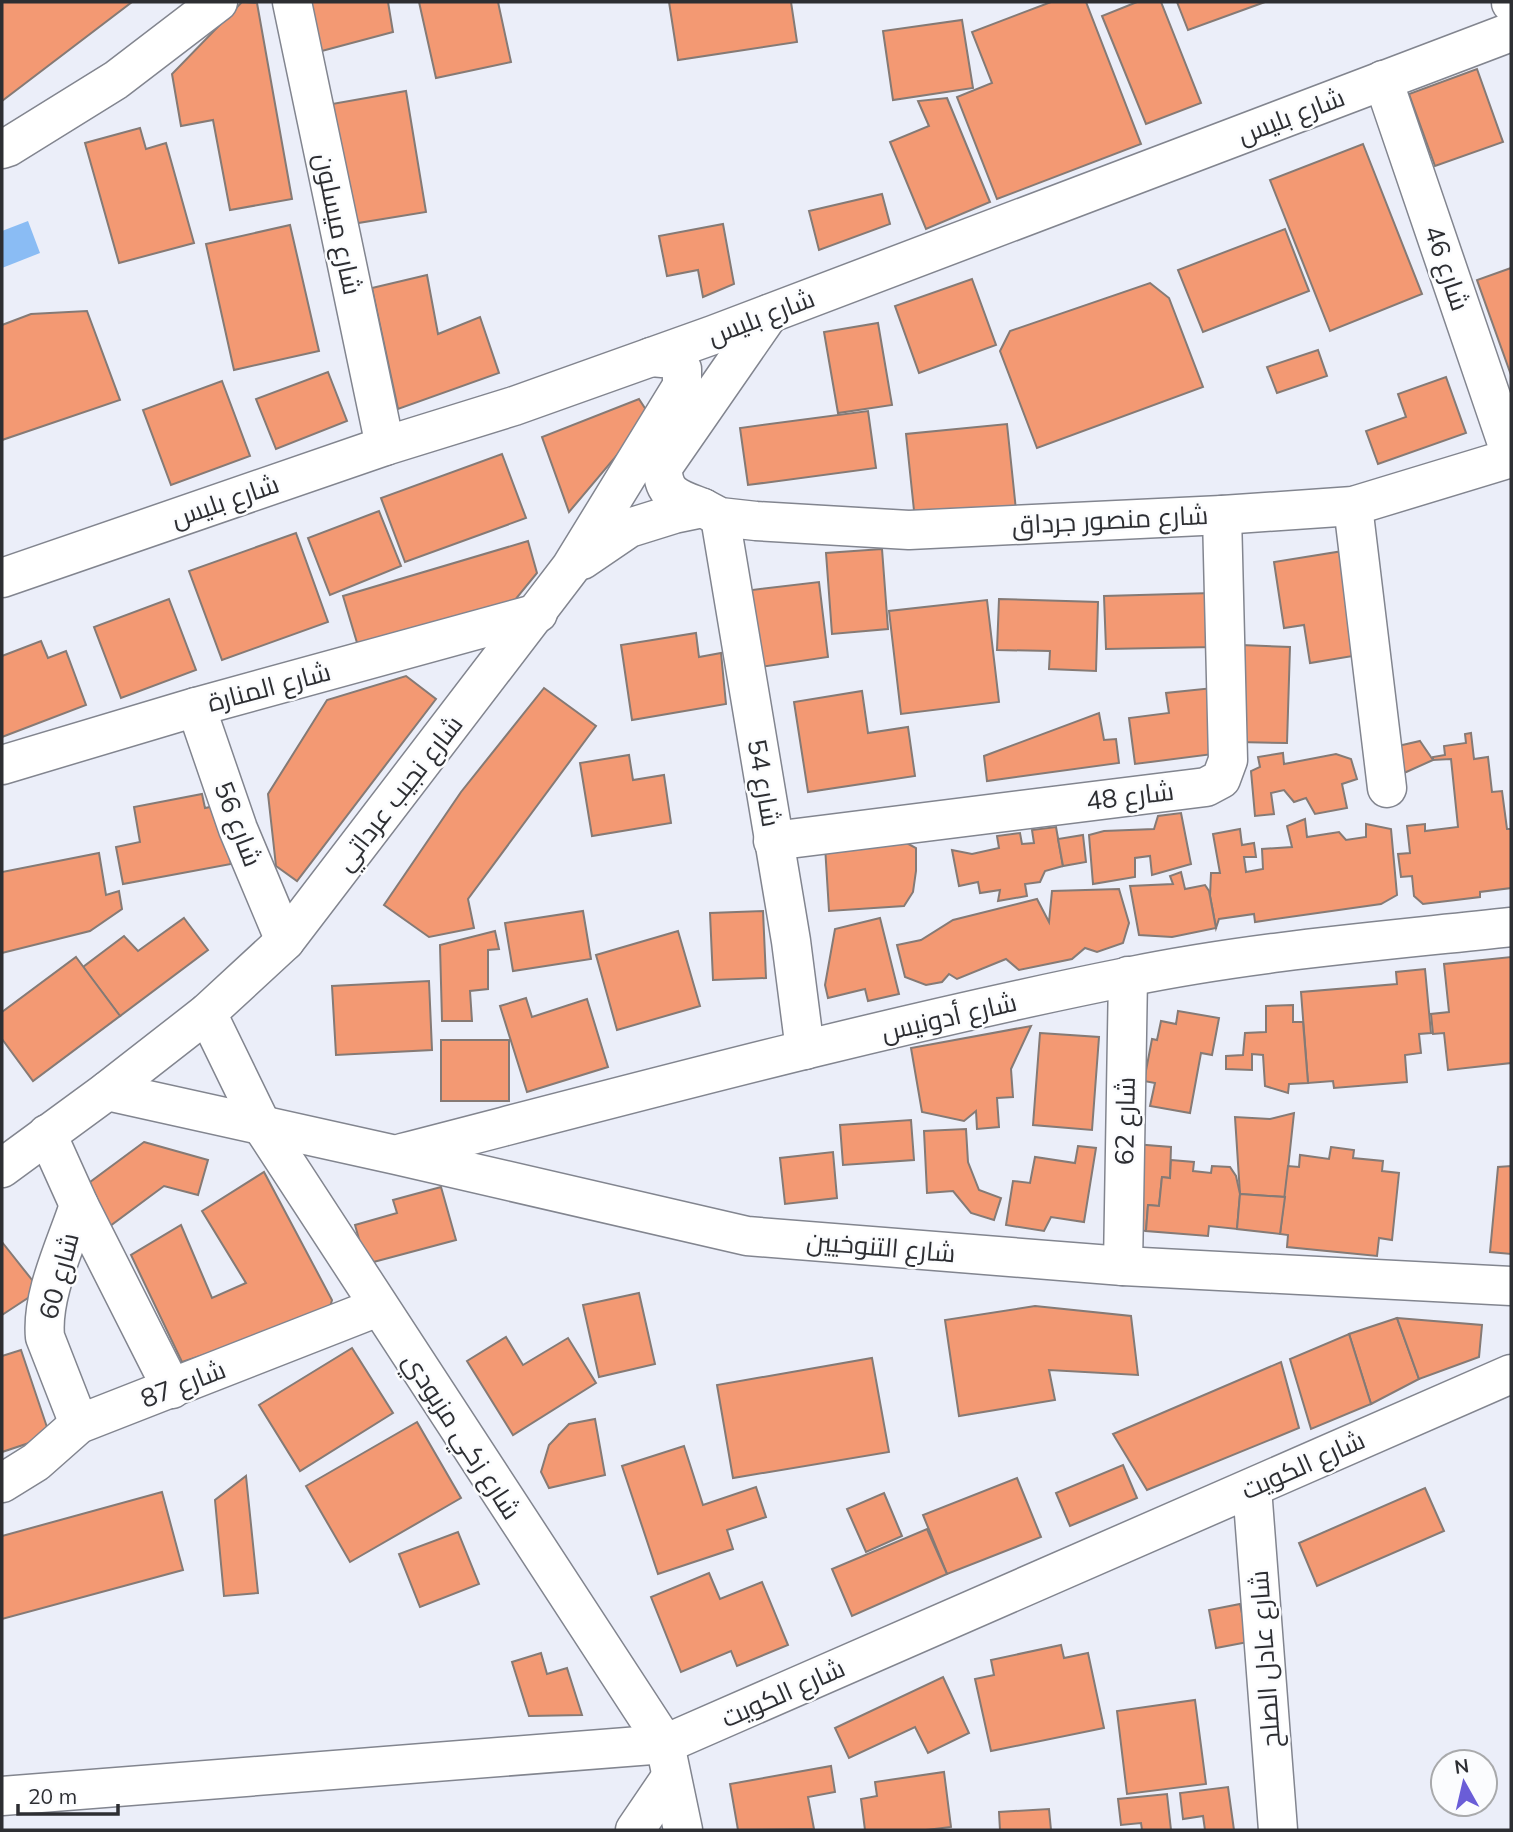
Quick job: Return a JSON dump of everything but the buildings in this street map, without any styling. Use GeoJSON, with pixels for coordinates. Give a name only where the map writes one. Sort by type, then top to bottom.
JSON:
{"type":"FeatureCollection","features":[{"type":"Feature","properties":{"kind":"street"},"geometry":{"type":"LineString","coordinates":[[2,149],[116,80],[218,2]]}},
{"type":"Feature","properties":{"kind":"street","name":"شارع ميسلون"},"geometry":{"type":"LineString","coordinates":[[292,2],[385,446]]}},
{"type":"Feature","properties":{"kind":"street","name":"شارع بليس"},"geometry":{"type":"LineString","coordinates":[[2,578],[385,446],[514,406],[651,357],[1511,32]]}},
{"type":"Feature","properties":{"kind":"street","name":"شارع 46"},"geometry":{"type":"LineString","coordinates":[[1383,80],[1511,456]]}},
{"type":"Feature","properties":{"kind":"street","name":"شارع منصور جرداق"},"geometry":{"type":"LineString","coordinates":[[711,512],[679,499],[669,491],[663,480],[663,467],[769,314]]}},
{"type":"Feature","properties":{"kind":"street","name":"شارع نجيب عرداتي"},"geometry":{"type":"LineString","coordinates":[[2,1168],[207,1013],[285,941],[571,567],[682,386],[682,369],[674,359],[651,357]]}},
{"type":"Feature","properties":{"kind":"street","name":"شارع منصور جرداق"},"geometry":{"type":"LineString","coordinates":[[571,567],[629,528],[661,517],[711,512],[909,530],[1353,506],[1511,456]]}},
{"type":"Feature","properties":{"kind":"street"},"geometry":{"type":"LineString","coordinates":[[1353,506],[1387,788]]}},
{"type":"Feature","properties":{"kind":"street","name":"شارع 54"},"geometry":{"type":"LineString","coordinates":[[711,512],[791,941],[805,1050]]}},
{"type":"Feature","properties":{"kind":"street","name":"شارع 48"},"geometry":{"type":"LineString","coordinates":[[773,841],[1206,787],[1221,779],[1228,760],[1222,515]]}},
{"type":"Feature","properties":{"kind":"street","name":"شارع المنارة"},"geometry":{"type":"LineString","coordinates":[[2,765],[196,707],[538,613]]}},
{"type":"Feature","properties":{"kind":"street","name":"شارع 56"},"geometry":{"type":"LineString","coordinates":[[196,707],[238,828],[285,941]]}},
{"type":"Feature","properties":{"kind":"street","name":"شارع أدونيس"},"geometry":{"type":"LineString","coordinates":[[396,1155],[805,1050],[1128,976],[1251,955],[1511,927]]}},
{"type":"Feature","properties":{"kind":"street","name":"شارع 62"},"geometry":{"type":"LineString","coordinates":[[1123,1266],[1128,976]]}},
{"type":"Feature","properties":{"kind":"street","name":"شارع زكي مزبودي"},"geometry":{"type":"LineString","coordinates":[[207,1013],[262,1126],[668,1760]]}},
{"type":"Feature","properties":{"kind":"street"},"geometry":{"type":"LineString","coordinates":[[107,1091],[262,1126]]}},
{"type":"Feature","properties":{"kind":"street","name":"شارع التنوخيين"},"geometry":{"type":"LineString","coordinates":[[262,1126],[747,1236],[1123,1266],[1511,1286]]}},
{"type":"Feature","properties":{"kind":"street","name":"شارع 60"},"geometry":{"type":"LineString","coordinates":[[47,1134],[79,1205],[172,1389]]}},
{"type":"Feature","properties":{"kind":"street","name":"شارع 60"},"geometry":{"type":"LineString","coordinates":[[79,1205],[47,1302],[44,1322],[45,1337],[79,1424]]}},
{"type":"Feature","properties":{"kind":"street","name":"شارع 87"},"geometry":{"type":"LineString","coordinates":[[2,1483],[36,1462],[79,1424],[378,1307]]}},
{"type":"Feature","properties":{"kind":"street","name":"شارع الكويت"},"geometry":{"type":"LineString","coordinates":[[2,1796],[668,1760],[1252,1488],[1511,1374]]}},
{"type":"Feature","properties":{"kind":"street","name":"شارع عادل الصلح"},"geometry":{"type":"LineString","coordinates":[[1252,1488],[1278,1830]]}},
{"type":"Feature","properties":{"kind":"street"},"geometry":{"type":"LineString","coordinates":[[635,1830],[668,1760]]}},
{"type":"Feature","properties":{"kind":"street"},"geometry":{"type":"LineString","coordinates":[[668,1760],[683,1830]]}},
{"type":"Feature","properties":{"kind":"water"},"geometry":{"type":"Polygon","coordinates":[[[28,221],[40,253],[2,268],[2,231],[28,221]]]}}]}
